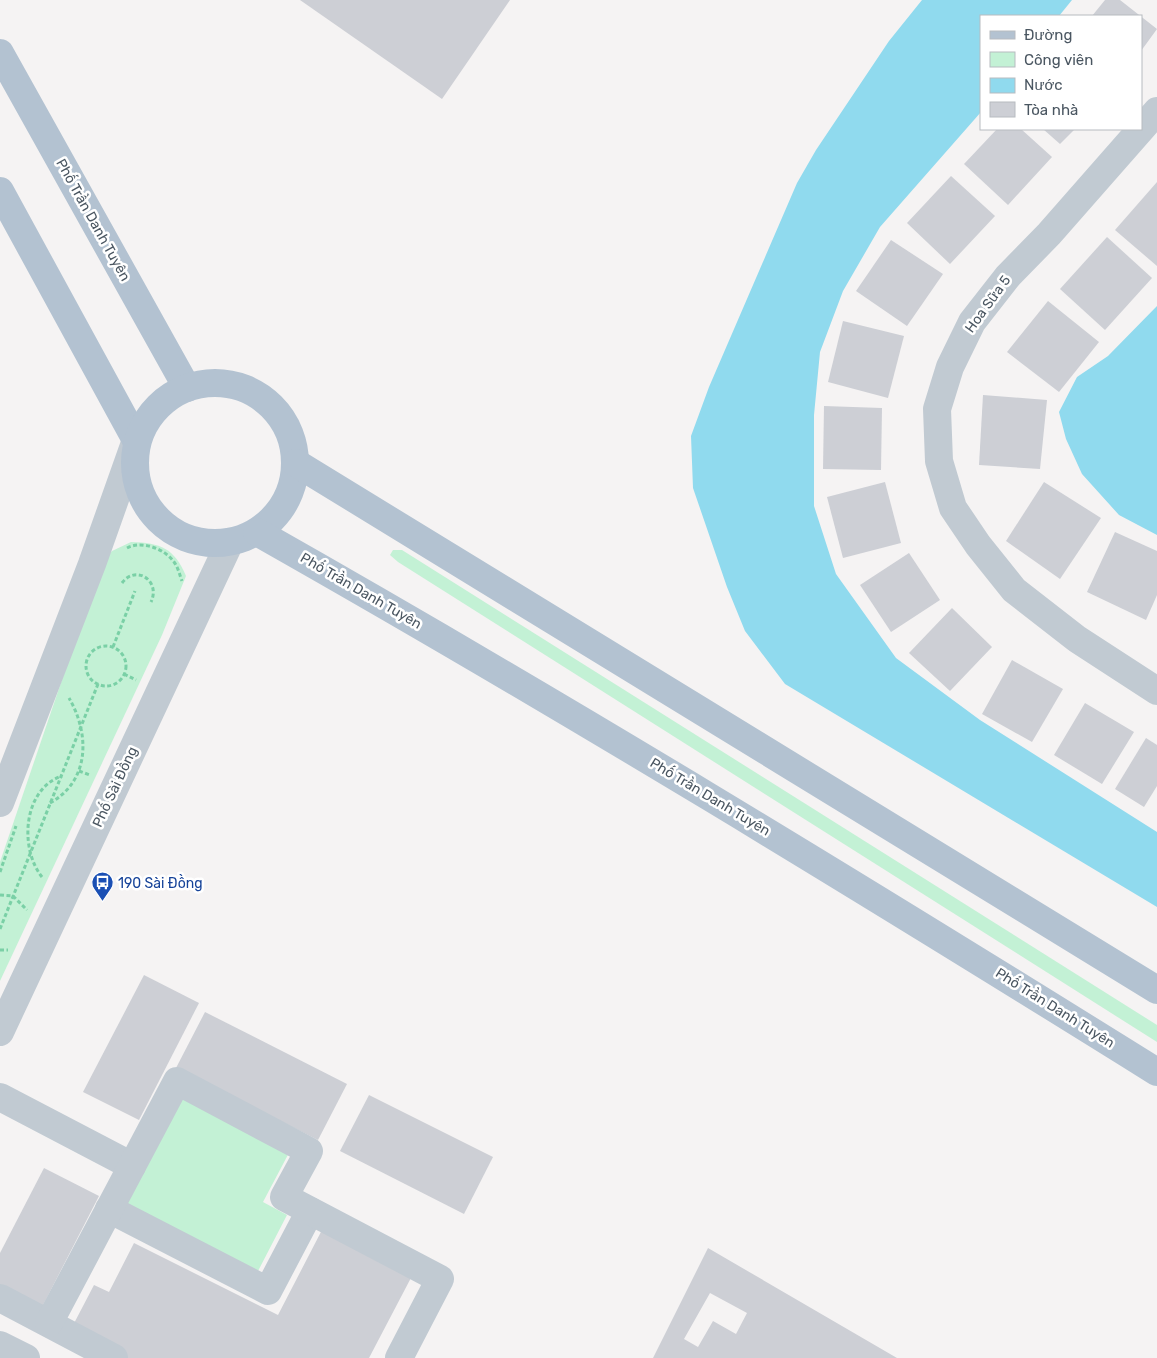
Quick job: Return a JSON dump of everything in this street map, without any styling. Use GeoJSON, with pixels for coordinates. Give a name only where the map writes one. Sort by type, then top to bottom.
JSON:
{"type":"FeatureCollection","features":[{"type":"Feature","properties":{"kind":"main road","name":"Phố Trần Danh Tuyên"},"geometry":{"type":"LineString","coordinates":[[0,53],[187,388]]}},
{"type":"Feature","properties":{"kind":"main road"},"geometry":{"type":"LineString","coordinates":[[0,191],[136,440]]}},
{"type":"Feature","properties":{"kind":"main road"},"geometry":{"type":"LineString","coordinates":[[211,383],[224,383],[248,390],[263,399],[285,422],[294,445],[296,463],[294,482],[284,505],[273,519],[257,532],[230,542],[212,543],[189,538],[159,520],[145,501],[138,484],[135,466],[136,440],[156,409],[175,394],[187,388],[211,383]]}},
{"type":"Feature","properties":{"kind":"main road"},"geometry":{"type":"LineString","coordinates":[[296,463],[1157,990]]}},
{"type":"Feature","properties":{"kind":"main road","name":"Phố Trần Danh Tuyên"},"geometry":{"type":"LineString","coordinates":[[257,532],[447,639],[811,857],[1157,1072]]}},
{"type":"Feature","properties":{"kind":"street","name":"Hoa Sữa 5"},"geometry":{"type":"LineString","coordinates":[[1142,129],[1157,112]]}},
{"type":"Feature","properties":{"kind":"street","name":"Hoa Sữa 5"},"geometry":{"type":"LineString","coordinates":[[1141,130],[1049,234],[1008,276],[972,322],[950,367],[937,409],[939,461],[953,508],[978,545],[1014,590],[1077,639],[1157,690]]}},
{"type":"Feature","properties":{"kind":"street"},"geometry":{"type":"LineString","coordinates":[[9,810],[136,440]]}},
{"type":"Feature","properties":{"kind":"street","name":"Phố Sài Đồng"},"geometry":{"type":"LineString","coordinates":[[0,1032],[230,542]]}},
{"type":"Feature","properties":{"kind":"street"},"geometry":{"type":"LineString","coordinates":[[49,1323],[177,1081],[309,1151],[284,1197],[440,1279],[399,1358]]}},
{"type":"Feature","properties":{"kind":"street"},"geometry":{"type":"LineString","coordinates":[[0,1097],[132,1166]]}},
{"type":"Feature","properties":{"kind":"street"},"geometry":{"type":"LineString","coordinates":[[109,1209],[268,1291],[310,1211]]}},
{"type":"Feature","properties":{"kind":"street"},"geometry":{"type":"LineString","coordinates":[[0,1298],[114,1358]]}},
{"type":"Feature","properties":{"kind":"street"},"geometry":{"type":"LineString","coordinates":[[0,1345],[26,1358]]}},
{"type":"Feature","properties":{"kind":"path"},"geometry":{"type":"LineString","coordinates":[[123,550],[132,545],[150,546],[163,552],[175,563],[182,581],[180,589]]}},
{"type":"Feature","properties":{"kind":"path"},"geometry":{"type":"LineString","coordinates":[[122,583],[130,576],[141,575],[146,577],[153,586],[151,602]]}},
{"type":"Feature","properties":{"kind":"path"},"geometry":{"type":"LineString","coordinates":[[113,647],[135,591]]}},
{"type":"Feature","properties":{"kind":"path"},"geometry":{"type":"LineString","coordinates":[[98,647],[113,647],[124,659],[124,674],[117,682],[111,685],[98,684],[88,675],[86,669],[88,656],[98,647]]}},
{"type":"Feature","properties":{"kind":"path"},"geometry":{"type":"LineString","coordinates":[[124,674],[137,681]]}},
{"type":"Feature","properties":{"kind":"path"},"geometry":{"type":"LineString","coordinates":[[133,689],[140,675]]}},
{"type":"Feature","properties":{"kind":"path"},"geometry":{"type":"LineString","coordinates":[[0,929],[98,684]]}},
{"type":"Feature","properties":{"kind":"path"},"geometry":{"type":"LineString","coordinates":[[50,803],[67,791],[78,771],[84,751],[82,727],[76,710],[62,690]]}},
{"type":"Feature","properties":{"kind":"path"},"geometry":{"type":"LineString","coordinates":[[88,784],[96,767]]}},
{"type":"Feature","properties":{"kind":"path"},"geometry":{"type":"LineString","coordinates":[[78,771],[92,776]]}},
{"type":"Feature","properties":{"kind":"path"},"geometry":{"type":"LineString","coordinates":[[43,877],[33,862],[30,853],[28,830],[32,806],[46,783],[62,776]]}},
{"type":"Feature","properties":{"kind":"path"},"geometry":{"type":"LineString","coordinates":[[0,872],[9,810]]}},
{"type":"Feature","properties":{"kind":"path"},"geometry":{"type":"LineString","coordinates":[[39,886],[47,869]]}},
{"type":"Feature","properties":{"kind":"path"},"geometry":{"type":"LineString","coordinates":[[0,895],[13,896],[27,910]]}},
{"type":"Feature","properties":{"kind":"path"},"geometry":{"type":"LineString","coordinates":[[23,918],[31,902]]}},
{"type":"Feature","properties":{"kind":"path"},"geometry":{"type":"LineString","coordinates":[[4,959],[12,942]]}},
{"type":"Feature","properties":{"kind":"path"},"geometry":{"type":"LineString","coordinates":[[0,950],[8,950]]}},
{"type":"Feature","properties":{"kind":"green space"},"geometry":{"type":"Polygon","coordinates":[[[131,542],[151,544],[165,549],[177,559],[186,576],[162,635],[0,981],[0,862],[101,565],[112,551],[131,542]]]}},
{"type":"Feature","properties":{"kind":"green space"},"geometry":{"type":"Polygon","coordinates":[[[393,550],[402,550],[1157,1025],[1157,1042],[398,562],[390,555],[393,550]]]}},
{"type":"Feature","properties":{"kind":"green space"},"geometry":{"type":"Polygon","coordinates":[[[185,1094],[291,1149],[263,1202],[287,1215],[257,1273],[126,1205],[185,1094]]]}},
{"type":"Feature","properties":{"kind":"water"},"geometry":{"type":"Polygon","coordinates":[[[922,0],[1072,0],[1060,15],[980,15],[980,113],[880,227],[843,291],[820,352],[814,415],[814,506],[836,574],[896,658],[980,720],[1157,832],[1157,907],[785,684],[745,631],[727,587],[693,488],[691,436],[709,387],[797,183],[816,150],[889,41],[922,0]]]}},
{"type":"Feature","properties":{"kind":"water"},"geometry":{"type":"Polygon","coordinates":[[[1157,306],[1157,535],[1119,515],[1082,474],[1066,439],[1059,412],[1077,377],[1108,356],[1157,306]]]}},
{"type":"Feature","properties":{"kind":"building"},"geometry":{"type":"Polygon","coordinates":[[[300,0],[510,0],[442,99],[300,0]]]}},
{"type":"Feature","properties":{"kind":"building"},"geometry":{"type":"Polygon","coordinates":[[[1105,0],[1120,0],[1139,15],[1093,15],[1105,0]]]}},
{"type":"Feature","properties":{"kind":"building"},"geometry":{"type":"Polygon","coordinates":[[[1142,17],[1157,29],[1142,50],[1142,17]]]}},
{"type":"Feature","properties":{"kind":"building"},"geometry":{"type":"Polygon","coordinates":[[[996,130],[1022,130],[1052,157],[1008,205],[964,164],[996,130]]]}},
{"type":"Feature","properties":{"kind":"building"},"geometry":{"type":"Polygon","coordinates":[[[1044,130],[1074,130],[1060,144],[1044,130]]]}},
{"type":"Feature","properties":{"kind":"building"},"geometry":{"type":"Polygon","coordinates":[[[951,176],[995,216],[950,264],[907,223],[951,176]]]}},
{"type":"Feature","properties":{"kind":"building"},"geometry":{"type":"Polygon","coordinates":[[[1157,182],[1157,266],[1115,230],[1157,182]]]}},
{"type":"Feature","properties":{"kind":"building"},"geometry":{"type":"Polygon","coordinates":[[[1107,237],[1152,278],[1105,330],[1060,289],[1107,237]]]}},
{"type":"Feature","properties":{"kind":"building"},"geometry":{"type":"Polygon","coordinates":[[[891,240],[943,274],[907,326],[856,291],[891,240]]]}},
{"type":"Feature","properties":{"kind":"building"},"geometry":{"type":"Polygon","coordinates":[[[1048,301],[1099,342],[1059,392],[1007,352],[1048,301]]]}},
{"type":"Feature","properties":{"kind":"building"},"geometry":{"type":"Polygon","coordinates":[[[843,321],[904,336],[888,398],[828,382],[843,321]]]}},
{"type":"Feature","properties":{"kind":"building"},"geometry":{"type":"Polygon","coordinates":[[[983,395],[1047,400],[1040,469],[979,465],[983,395]]]}},
{"type":"Feature","properties":{"kind":"building"},"geometry":{"type":"Polygon","coordinates":[[[824,406],[882,408],[881,470],[823,469],[824,406]]]}},
{"type":"Feature","properties":{"kind":"building"},"geometry":{"type":"Polygon","coordinates":[[[885,482],[901,543],[843,558],[827,497],[885,482]]]}},
{"type":"Feature","properties":{"kind":"building"},"geometry":{"type":"Polygon","coordinates":[[[1044,482],[1101,518],[1060,579],[1006,541],[1044,482]]]}},
{"type":"Feature","properties":{"kind":"building"},"geometry":{"type":"Polygon","coordinates":[[[1115,532],[1157,551],[1157,595],[1146,620],[1087,592],[1115,532]]]}},
{"type":"Feature","properties":{"kind":"building"},"geometry":{"type":"Polygon","coordinates":[[[909,553],[940,600],[891,632],[860,585],[909,553]]]}},
{"type":"Feature","properties":{"kind":"building"},"geometry":{"type":"Polygon","coordinates":[[[952,608],[992,647],[950,691],[909,653],[952,608]]]}},
{"type":"Feature","properties":{"kind":"building"},"geometry":{"type":"Polygon","coordinates":[[[1012,660],[1063,689],[1032,742],[982,714],[1012,660]]]}},
{"type":"Feature","properties":{"kind":"building"},"geometry":{"type":"Polygon","coordinates":[[[1085,703],[1134,732],[1102,784],[1054,755],[1085,703]]]}},
{"type":"Feature","properties":{"kind":"building"},"geometry":{"type":"Polygon","coordinates":[[[1146,738],[1157,745],[1157,786],[1144,807],[1115,789],[1146,738]]]}},
{"type":"Feature","properties":{"kind":"building"},"geometry":{"type":"Polygon","coordinates":[[[144,975],[199,1003],[139,1120],[83,1092],[144,975]]]}},
{"type":"Feature","properties":{"kind":"building"},"geometry":{"type":"Polygon","coordinates":[[[205,1012],[347,1084],[318,1140],[176,1068],[205,1012]]]}},
{"type":"Feature","properties":{"kind":"building"},"geometry":{"type":"Polygon","coordinates":[[[369,1095],[493,1157],[464,1214],[340,1151],[369,1095]]]}},
{"type":"Feature","properties":{"kind":"building"},"geometry":{"type":"Polygon","coordinates":[[[44,1168],[99,1196],[41,1309],[0,1288],[0,1253],[44,1168]]]}},
{"type":"Feature","properties":{"kind":"building"},"geometry":{"type":"Polygon","coordinates":[[[323,1228],[413,1274],[369,1358],[123,1358],[70,1331],[94,1285],[109,1292],[134,1243],[278,1315],[323,1228]]]}},
{"type":"Feature","properties":{"kind":"building"},"geometry":{"type":"Polygon","coordinates":[[[708,1248],[897,1358],[653,1358],[708,1248]],[[710,1293],[684,1339],[698,1347],[713,1321],[736,1334],[747,1313],[710,1293]]]}},
{"type":"Feature","properties":{"kind":"place","name":"190 Sài Đồng"},"geometry":{"type":"Point","coordinates":[102,902]}}]}
